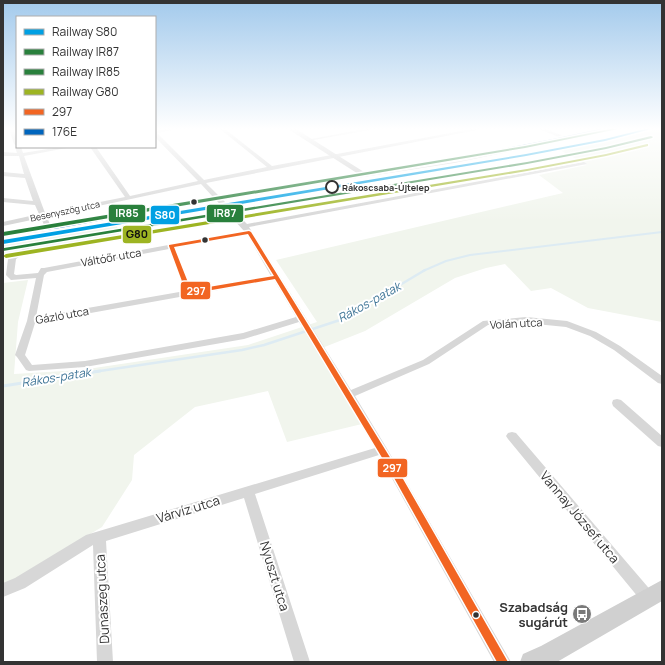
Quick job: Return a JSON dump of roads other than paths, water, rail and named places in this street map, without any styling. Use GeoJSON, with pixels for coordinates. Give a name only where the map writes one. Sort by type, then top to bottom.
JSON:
{"type":"FeatureCollection","features":[{"type":"Feature","properties":{"kind":"street"},"geometry":{"type":"LineString","coordinates":[[23,160],[27,176],[48,229]]}},
{"type":"Feature","properties":{"kind":"street"},"geometry":{"type":"LineString","coordinates":[[102,160],[129,198]]}},
{"type":"Feature","properties":{"kind":"street"},"geometry":{"type":"LineString","coordinates":[[181,160],[225,204],[247,229],[382,450],[502,662]]}},
{"type":"Feature","properties":{"kind":"street"},"geometry":{"type":"LineString","coordinates":[[261,160],[271,168]]}},
{"type":"Feature","properties":{"kind":"street","name":"Besenyszög utca"},"geometry":{"type":"LineString","coordinates":[[3,224],[312,160]]}},
{"type":"Feature","properties":{"kind":"street"},"geometry":{"type":"LineString","coordinates":[[339,160],[363,175]]}},
{"type":"Feature","properties":{"kind":"street"},"geometry":{"type":"LineString","coordinates":[[3,234],[48,229],[218,198],[459,160]]}},
{"type":"Feature","properties":{"kind":"street","name":"Váltóőr utca"},"geometry":{"type":"LineString","coordinates":[[12,258],[10,275],[14,278],[247,229],[584,164]]}},
{"type":"Feature","properties":{"kind":"street"},"geometry":{"type":"LineString","coordinates":[[3,174],[27,176]]}},
{"type":"Feature","properties":{"kind":"street"},"geometry":{"type":"LineString","coordinates":[[3,200],[37,203]]}},
{"type":"Feature","properties":{"kind":"street"},"geometry":{"type":"LineString","coordinates":[[171,246],[189,292]]}},
{"type":"Feature","properties":{"kind":"street"},"geometry":{"type":"LineString","coordinates":[[3,256],[12,258],[26,250]]}},
{"type":"Feature","properties":{"kind":"street"},"geometry":{"type":"LineString","coordinates":[[31,321],[42,272]]}},
{"type":"Feature","properties":{"kind":"street","name":"Gázló utca"},"geometry":{"type":"LineString","coordinates":[[277,277],[31,321],[20,355],[29,368],[85,364],[244,336],[303,320]]}},
{"type":"Feature","properties":{"kind":"street","name":"Volán utca"},"geometry":{"type":"LineString","coordinates":[[348,395],[426,362],[486,323],[526,320],[567,324],[593,334],[617,348],[662,381]]}},
{"type":"Feature","properties":{"kind":"street"},"geometry":{"type":"LineString","coordinates":[[617,403],[662,443]]}},
{"type":"Feature","properties":{"kind":"street","name":"Vannay József utca"},"geometry":{"type":"LineString","coordinates":[[512,436],[655,594]]}},
{"type":"Feature","properties":{"kind":"street","name":"Várvíz utca"},"geometry":{"type":"LineString","coordinates":[[3,590],[20,583],[86,541],[382,450]]}},
{"type":"Feature","properties":{"kind":"street","name":"Nyuszt utca"},"geometry":{"type":"LineString","coordinates":[[248,490],[302,662]]}},
{"type":"Feature","properties":{"kind":"street","name":"Dunaszeg utca"},"geometry":{"type":"LineString","coordinates":[[99,537],[105,662]]}},
{"type":"Feature","properties":{"kind":"street"},"geometry":{"type":"LineString","coordinates":[[545,659],[655,594]]}},
{"type":"Feature","properties":{"kind":"waterway","name":"Rákos-patak"},"geometry":{"type":"LineString","coordinates":[[424,270],[446,261],[470,255],[662,232]]}},
{"type":"Feature","properties":{"kind":"waterway","name":"Rákos-patak"},"geometry":{"type":"LineString","coordinates":[[93,372],[242,350],[264,345],[343,319],[424,270]]}},
{"type":"Feature","properties":{"kind":"waterway","name":"Rákos-patak"},"geometry":{"type":"LineString","coordinates":[[3,386],[100,371]]}},
{"type":"Feature","properties":{"kind":"rail line","name":"IR85"},"geometry":{"type":"LineString","coordinates":[[3,234],[447,160]]}},
{"type":"Feature","properties":{"kind":"rail line","name":"S80"},"geometry":{"type":"LineString","coordinates":[[3,242],[496,160]]}},
{"type":"Feature","properties":{"kind":"rail line","name":"IR87"},"geometry":{"type":"LineString","coordinates":[[4,250],[543,160]]}},
{"type":"Feature","properties":{"kind":"rail line","name":"G80"},"geometry":{"type":"LineString","coordinates":[[6,256],[579,160]]}},
{"type":"Feature","properties":{"kind":"place","name":"Rákoscsaba-Újtelep"},"geometry":{"type":"Point","coordinates":[332,187]}},
{"type":"Feature","properties":{"kind":"place","name":"Szabadság sugárút"},"geometry":{"type":"Point","coordinates":[582,614]}}]}
